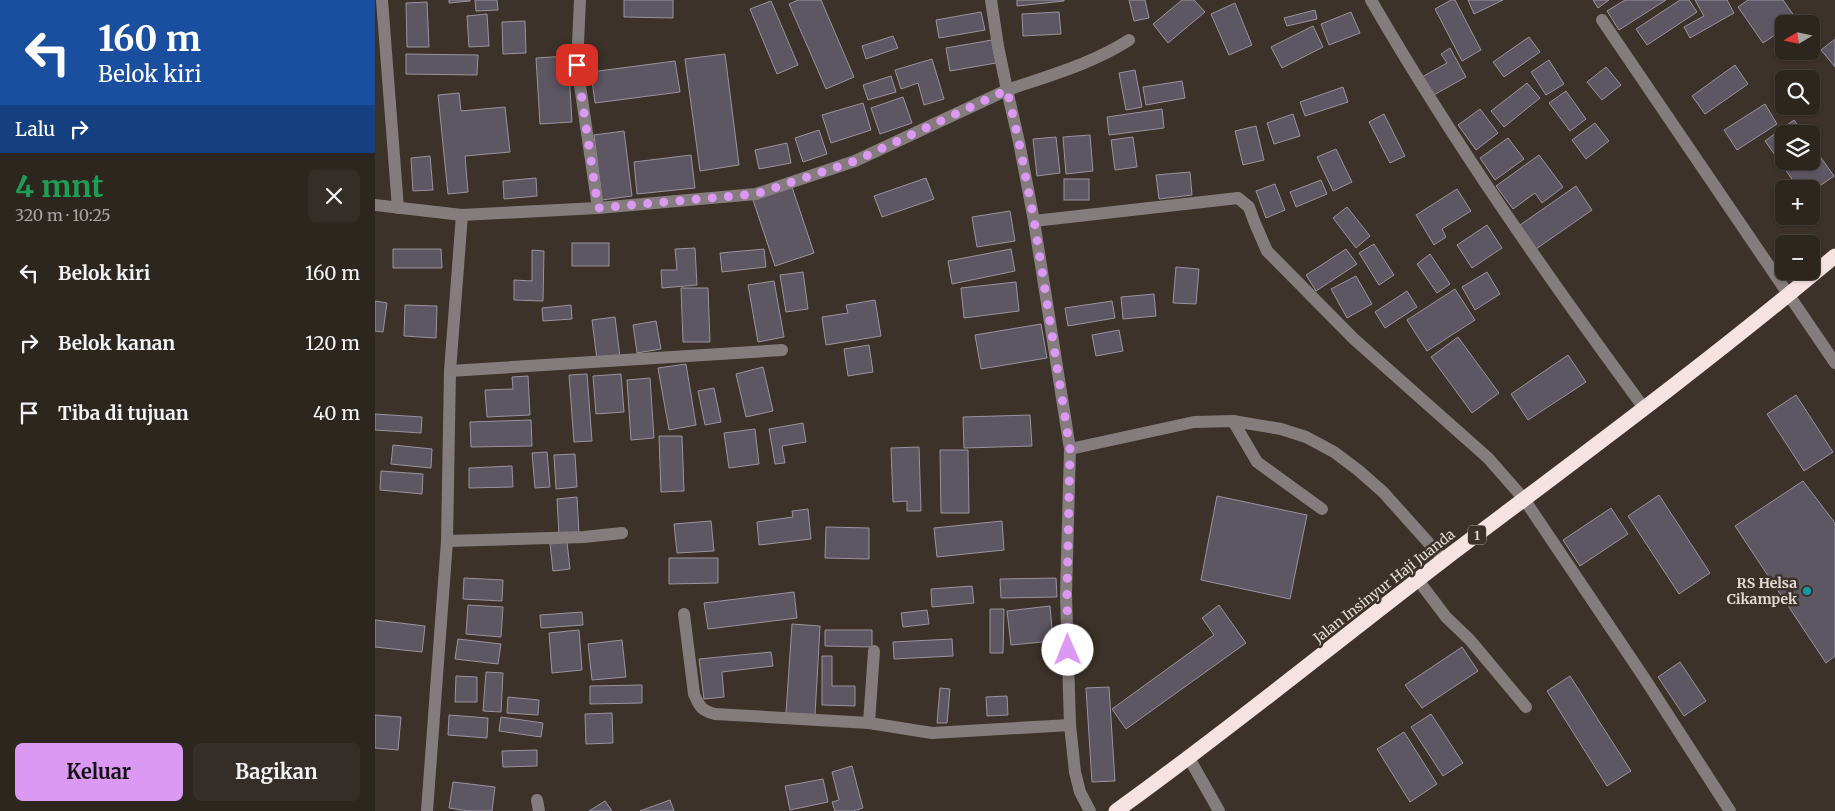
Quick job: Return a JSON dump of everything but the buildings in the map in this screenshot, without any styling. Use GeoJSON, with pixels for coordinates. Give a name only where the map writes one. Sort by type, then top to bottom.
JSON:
{"type":"FeatureCollection","features":[{"type":"Feature","properties":{"kind":"highway","name":"Jalan Insinyur Haji Juanda"},"geometry":{"type":"LineString","coordinates":[[1116,811],[1189,758],[1643,408],[1790,294],[1835,256]]}},
{"type":"Feature","properties":{"kind":"street"},"geometry":{"type":"LineString","coordinates":[[382,0],[398,208]]}},
{"type":"Feature","properties":{"kind":"street"},"geometry":{"type":"LineString","coordinates":[[580,0],[577,65],[598,208]]}},
{"type":"Feature","properties":{"kind":"street"},"geometry":{"type":"LineString","coordinates":[[991,0],[998,46],[1034,220],[1070,449],[1067,594],[1070,726],[1075,772],[1080,792],[1090,811]]}},
{"type":"Feature","properties":{"kind":"street"},"geometry":{"type":"LineString","coordinates":[[1371,0],[1438,111],[1512,226],[1643,408]]}},
{"type":"Feature","properties":{"kind":"street"},"geometry":{"type":"LineString","coordinates":[[1602,20],[1790,294],[1835,363]]}},
{"type":"Feature","properties":{"kind":"street"},"geometry":{"type":"LineString","coordinates":[[375,204],[462,215],[598,208],[756,194],[855,161],[1007,90],[1113,51],[1129,40]]}},
{"type":"Feature","properties":{"kind":"street"},"geometry":{"type":"LineString","coordinates":[[1034,220],[1237,198],[1249,207],[1264,243],[1272,256],[1354,339],[1488,458],[1524,499],[1643,676],[1730,811]]}},
{"type":"Feature","properties":{"kind":"street"},"geometry":{"type":"LineString","coordinates":[[427,811],[447,541],[451,371],[462,215]]}},
{"type":"Feature","properties":{"kind":"street"},"geometry":{"type":"LineString","coordinates":[[451,371],[782,350]]}},
{"type":"Feature","properties":{"kind":"street"},"geometry":{"type":"LineString","coordinates":[[1070,449],[1193,422],[1233,421],[1281,428],[1306,437],[1335,452],[1383,492],[1444,560]]}},
{"type":"Feature","properties":{"kind":"street"},"geometry":{"type":"LineString","coordinates":[[1233,421],[1257,462],[1322,509]]}},
{"type":"Feature","properties":{"kind":"street"},"geometry":{"type":"LineString","coordinates":[[447,541],[585,537],[622,533]]}},
{"type":"Feature","properties":{"kind":"street"},"geometry":{"type":"LineString","coordinates":[[1418,580],[1446,617],[1469,640],[1526,707]]}},
{"type":"Feature","properties":{"kind":"street"},"geometry":{"type":"LineString","coordinates":[[684,614],[694,694],[699,706],[715,714],[869,724],[932,733],[1070,726]]}},
{"type":"Feature","properties":{"kind":"street"},"geometry":{"type":"LineString","coordinates":[[869,724],[874,651]]}},
{"type":"Feature","properties":{"kind":"street"},"geometry":{"type":"LineString","coordinates":[[1189,758],[1219,811]]}},
{"type":"Feature","properties":{"kind":"place","name":"RS Helsa Cikampek"},"geometry":{"type":"Point","coordinates":[1807,591]}},
{"type":"Feature","properties":{"kind":"route"},"geometry":{"type":"LineString","coordinates":[[577,65],[598,208],[756,194],[855,161],[1007,90],[1034,220],[1070,449],[1067,594],[1068,650]]}}]}
